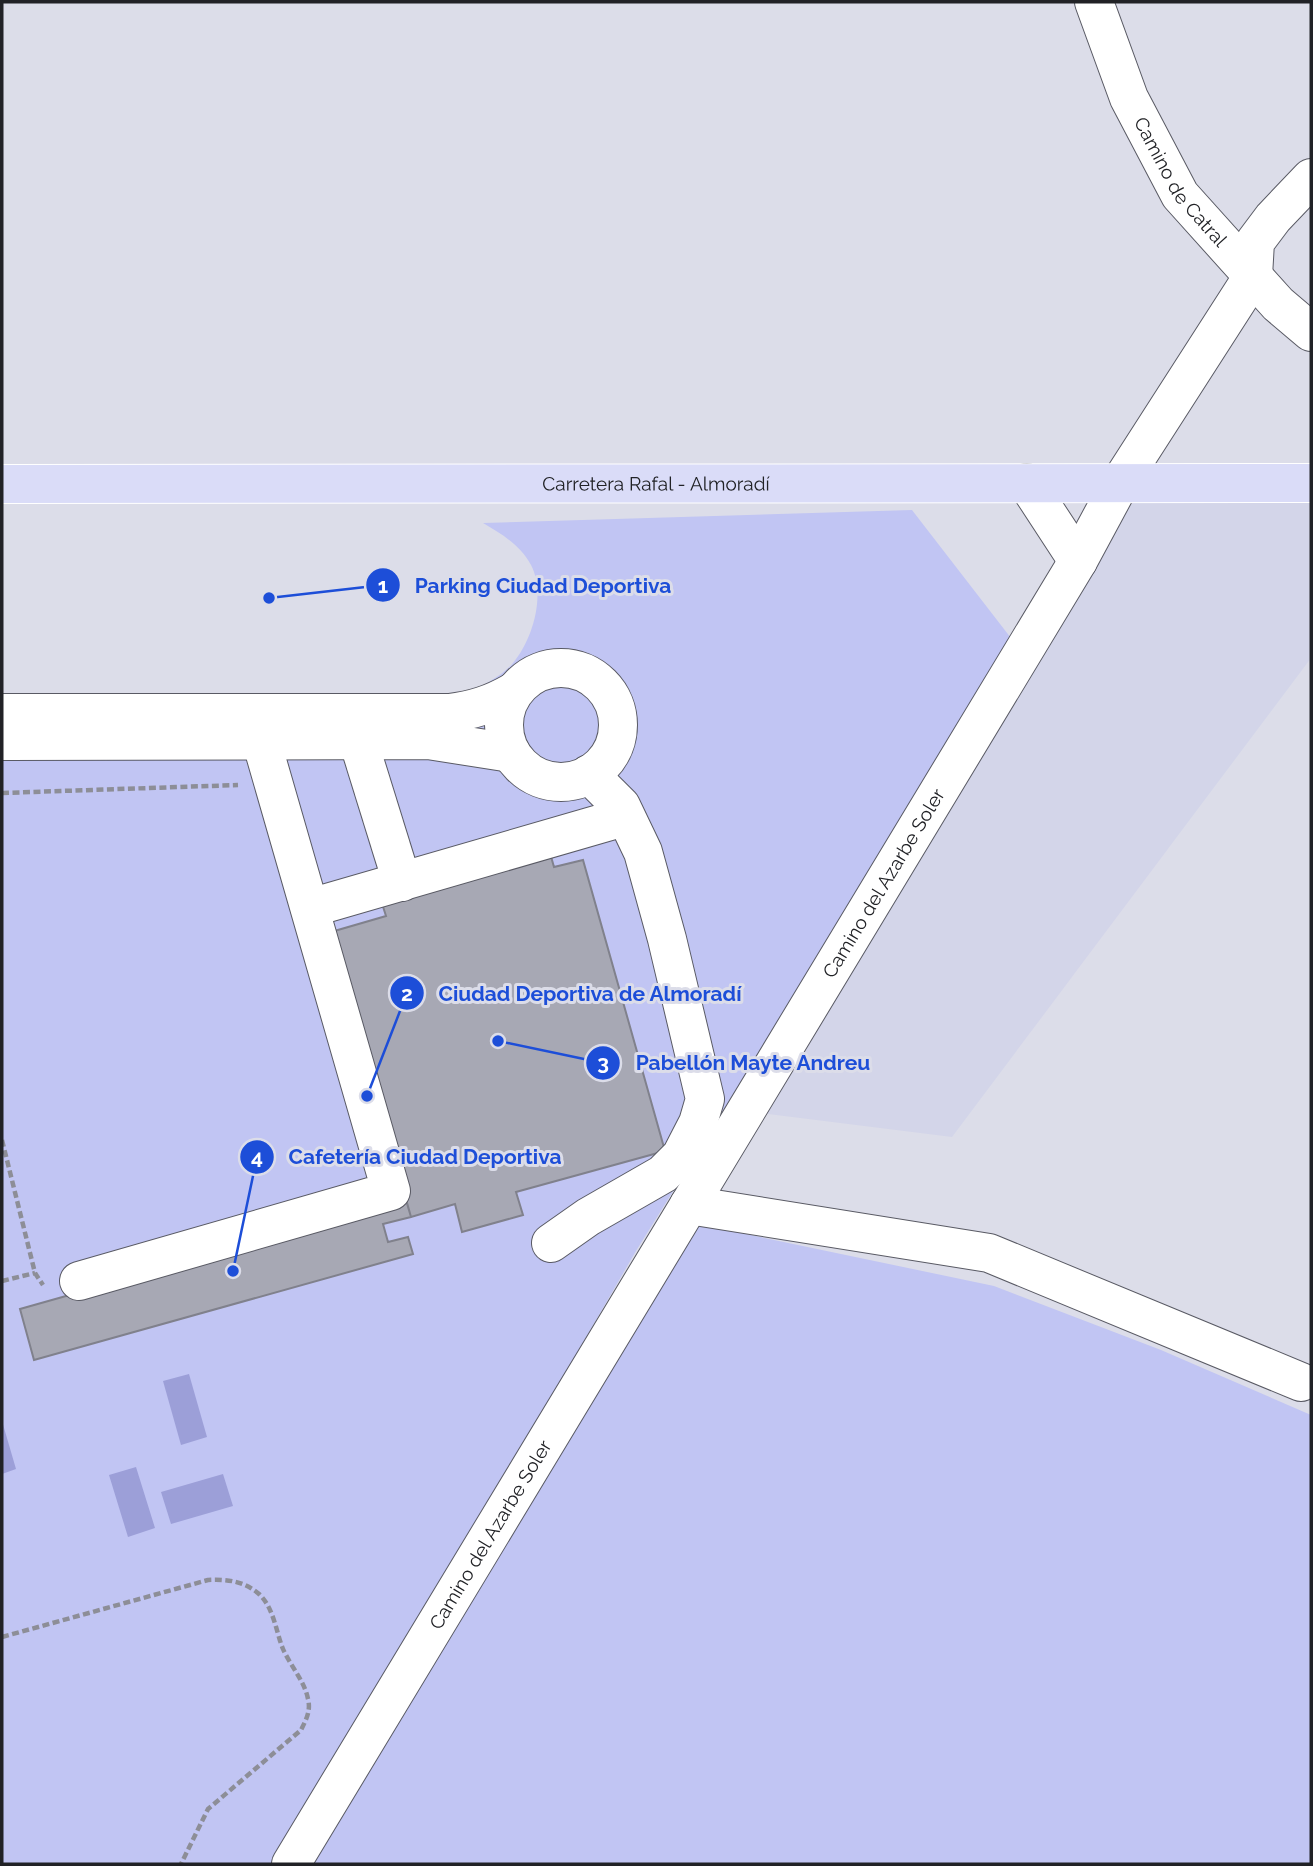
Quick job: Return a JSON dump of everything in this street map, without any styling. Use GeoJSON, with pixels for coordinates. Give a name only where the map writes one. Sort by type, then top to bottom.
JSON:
{"type":"FeatureCollection","features":[{"type":"Feature","properties":{"kind":"main road","name":"Carretera Rafal - Almoradí"},"geometry":{"type":"LineString","coordinates":[[2,484],[1311,483]]}},
{"type":"Feature","properties":{"kind":"street","name":"Camino de Catral"},"geometry":{"type":"LineString","coordinates":[[1094,2],[1129,98],[1180,195],[1278,304],[1311,332]]}},
{"type":"Feature","properties":{"kind":"street"},"geometry":{"type":"LineString","coordinates":[[1253,276],[1255,242],[1273,218],[1311,178]]}},
{"type":"Feature","properties":{"kind":"street","name":"Camino del Azarbe Soler"},"geometry":{"type":"LineString","coordinates":[[291,1864],[1078,561],[1120,483],[1253,276]]}},
{"type":"Feature","properties":{"kind":"street"},"geometry":{"type":"LineString","coordinates":[[1027,484],[1078,561]]}},
{"type":"Feature","properties":{"kind":"street"},"geometry":{"type":"LineString","coordinates":[[2,713],[449,713],[490,705],[513,692],[528,678],[549,669],[569,668],[589,675],[604,688],[615,709],[618,728],[614,745],[604,762],[579,779],[560,782],[540,778],[523,768],[511,753],[504,733],[504,713],[513,692]]}},
{"type":"Feature","properties":{"kind":"street"},"geometry":{"type":"LineString","coordinates":[[79,1280],[391,1191],[261,740]]}},
{"type":"Feature","properties":{"kind":"street"},"geometry":{"type":"LineString","coordinates":[[358,740],[402,882]]}},
{"type":"Feature","properties":{"kind":"street"},"geometry":{"type":"LineString","coordinates":[[2,741],[428,740],[511,753]]}},
{"type":"Feature","properties":{"kind":"street"},"geometry":{"type":"LineString","coordinates":[[551,1243],[663,1174],[681,1156],[698,1123],[705,1099],[643,852],[621,806],[589,774]]}},
{"type":"Feature","properties":{"kind":"street"},"geometry":{"type":"LineString","coordinates":[[310,908],[610,821]]}},
{"type":"Feature","properties":{"kind":"street"},"geometry":{"type":"LineString","coordinates":[[689,1205],[989,1253],[1301,1382]]}},
{"type":"Feature","properties":{"kind":"path"},"geometry":{"type":"LineString","coordinates":[[2,793],[274,784]]}},
{"type":"Feature","properties":{"kind":"path"},"geometry":{"type":"LineString","coordinates":[[2,1140],[35,1273],[46,1290],[79,1280]]}},
{"type":"Feature","properties":{"kind":"path"},"geometry":{"type":"LineString","coordinates":[[2,1281],[35,1273]]}},
{"type":"Feature","properties":{"kind":"path"},"geometry":{"type":"LineString","coordinates":[[2,1637],[208,1580],[236,1581],[261,1596],[268,1606],[283,1648],[308,1698],[308,1716],[301,1730],[208,1809],[181,1864]]}},
{"type":"Feature","properties":{"kind":"shaded area"},"geometry":{"type":"Polygon","coordinates":[[[1127,500],[1311,500],[1311,658],[952,1137],[760,1113],[1127,500]]]}},
{"type":"Feature","properties":{"kind":"shaded area"},"geometry":{"type":"Polygon","coordinates":[[[912,510],[1014,642],[636,1251],[434,1600],[272,1864],[2,1864],[2,697],[468,694],[498,676],[513,663],[526,642],[537,602],[535,577],[527,558],[510,541],[483,523],[912,510]]]}},
{"type":"Feature","properties":{"kind":"shaded area"},"geometry":{"type":"Polygon","coordinates":[[[698,1224],[994,1286],[1161,1350],[1311,1415],[1311,1864],[309,1864],[698,1224]]]}},
{"type":"Feature","properties":{"kind":"shaded area"},"geometry":{"type":"Polygon","coordinates":[[[189,1374],[207,1437],[181,1445],[163,1381],[189,1374]]]}},
{"type":"Feature","properties":{"kind":"shaded area"},"geometry":{"type":"Polygon","coordinates":[[[2,1421],[16,1469],[2,1474],[2,1421]]]}},
{"type":"Feature","properties":{"kind":"shaded area"},"geometry":{"type":"Polygon","coordinates":[[[136,1467],[155,1528],[128,1537],[109,1475],[136,1467]]]}},
{"type":"Feature","properties":{"kind":"shaded area"},"geometry":{"type":"Polygon","coordinates":[[[223,1474],[233,1506],[171,1524],[161,1492],[223,1474]]]}},
{"type":"Feature","properties":{"kind":"building"},"geometry":{"type":"Polygon","coordinates":[[[548,846],[554,867],[583,860],[665,1151],[516,1192],[523,1215],[462,1232],[455,1204],[411,1217],[331,932],[386,916],[379,894],[548,846]]]}},
{"type":"Feature","properties":{"kind":"building"},"geometry":{"type":"Polygon","coordinates":[[[406,1200],[411,1217],[383,1224],[388,1242],[408,1237],[413,1254],[34,1360],[20,1309],[406,1200]]]}},
{"type":"Feature","properties":{"kind":"place","name":"Parking Ciudad Deportiva"},"geometry":{"type":"Point","coordinates":[269,598]}},
{"type":"Feature","properties":{"kind":"place","name":"Pabellón Mayte Andreu"},"geometry":{"type":"Point","coordinates":[498,1041]}},
{"type":"Feature","properties":{"kind":"place","name":"Ciudad Deportiva de Almoradí"},"geometry":{"type":"Point","coordinates":[367,1096]}},
{"type":"Feature","properties":{"kind":"place","name":"Cafetería Ciudad Deportiva"},"geometry":{"type":"Point","coordinates":[233,1271]}}]}
